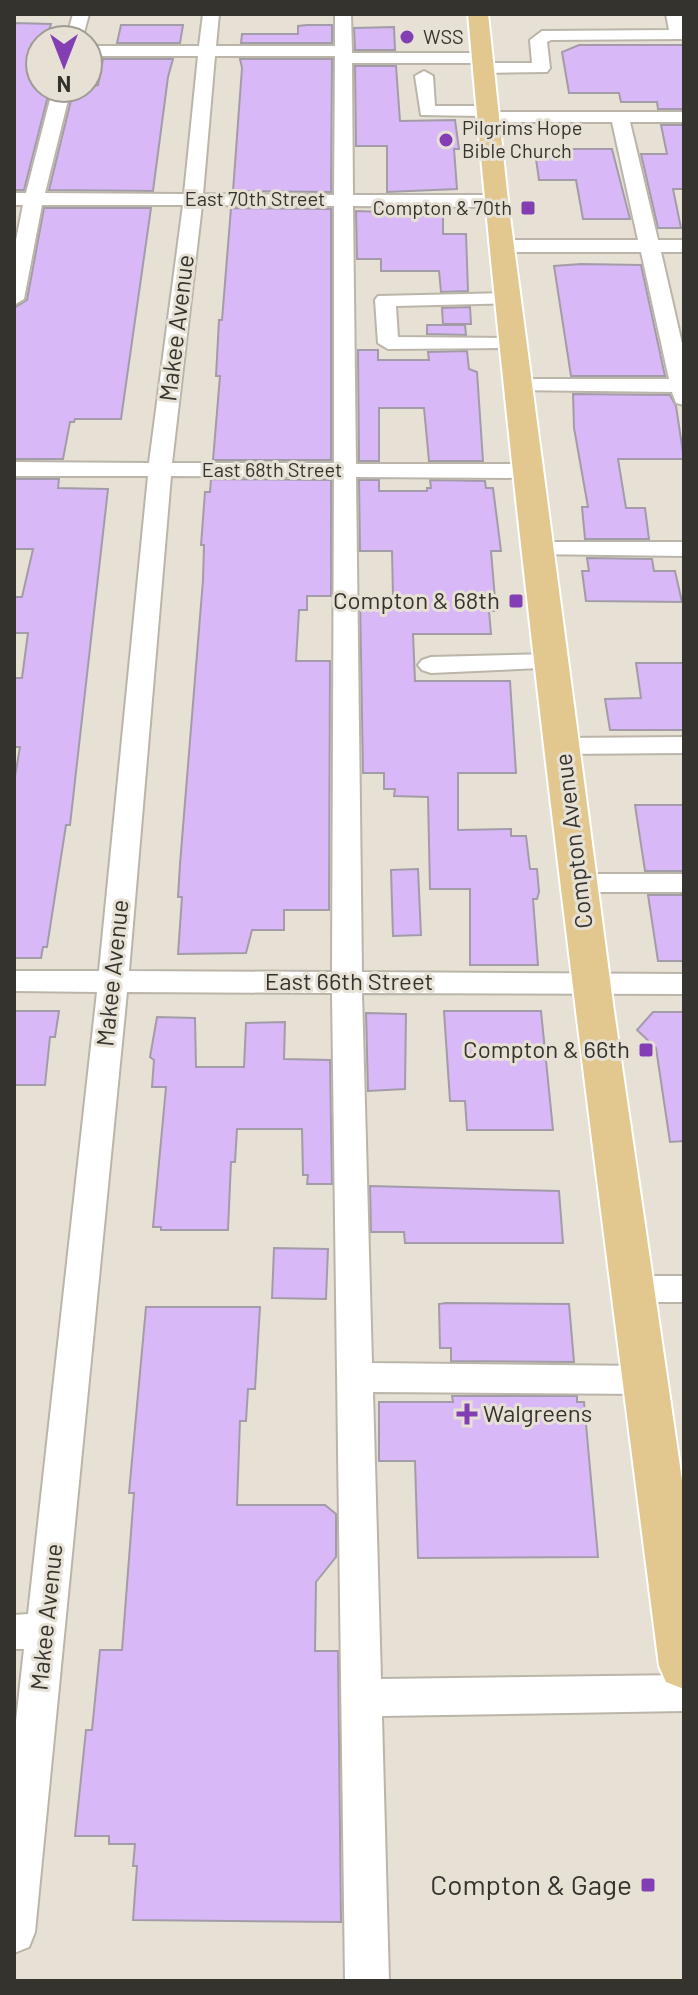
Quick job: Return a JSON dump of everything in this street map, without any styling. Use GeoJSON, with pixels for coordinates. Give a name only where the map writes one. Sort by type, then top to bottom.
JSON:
{"type":"FeatureCollection","features":[{"type":"Feature","properties":{"kind":"main road","name":"Compton Avenue"},"geometry":{"type":"LineString","coordinates":[[478,14],[496,201],[579,883],[631,1289],[684,1666]]}},
{"type":"Feature","properties":{"kind":"street","name":"Makee Avenue"},"geometry":{"type":"LineString","coordinates":[[14,1932],[30,1631],[113,981],[160,469],[193,199],[211,14]]}},
{"type":"Feature","properties":{"kind":"street"},"geometry":{"type":"LineString","coordinates":[[343,14],[347,982],[367,1981]]}},
{"type":"Feature","properties":{"kind":"street"},"geometry":{"type":"LineString","coordinates":[[104,51],[343,54],[481,70],[541,68],[538,40],[548,35],[678,35],[674,14]]}},
{"type":"Feature","properties":{"kind":"street"},"geometry":{"type":"LineString","coordinates":[[424,76],[427,111],[684,117]]}},
{"type":"Feature","properties":{"kind":"street"},"geometry":{"type":"LineString","coordinates":[[14,299],[24,199],[57,104]]}},
{"type":"Feature","properties":{"kind":"street"},"geometry":{"type":"LineString","coordinates":[[519,385],[683,390],[620,117]]}},
{"type":"Feature","properties":{"kind":"street","name":"East 70th Street"},"geometry":{"type":"LineString","coordinates":[[24,199],[496,201]]}},
{"type":"Feature","properties":{"kind":"street"},"geometry":{"type":"LineString","coordinates":[[502,246],[684,246]]}},
{"type":"Feature","properties":{"kind":"street"},"geometry":{"type":"LineString","coordinates":[[508,299],[385,300],[388,343],[514,344]]}},
{"type":"Feature","properties":{"kind":"street","name":"East 68th Street"},"geometry":{"type":"LineString","coordinates":[[14,469],[530,471]]}},
{"type":"Feature","properties":{"kind":"street"},"geometry":{"type":"LineString","coordinates":[[539,549],[684,549]]}},
{"type":"Feature","properties":{"kind":"street"},"geometry":{"type":"LineString","coordinates":[[431,665],[553,662]]}},
{"type":"Feature","properties":{"kind":"street"},"geometry":{"type":"LineString","coordinates":[[563,746],[684,745]]}},
{"type":"Feature","properties":{"kind":"street"},"geometry":{"type":"LineString","coordinates":[[579,883],[684,883]]}},
{"type":"Feature","properties":{"kind":"street","name":"East 66th Street"},"geometry":{"type":"LineString","coordinates":[[14,981],[684,984]]}},
{"type":"Feature","properties":{"kind":"street"},"geometry":{"type":"LineString","coordinates":[[631,1289],[684,1289]]}},
{"type":"Feature","properties":{"kind":"street"},"geometry":{"type":"LineString","coordinates":[[355,1377],[644,1380]]}},
{"type":"Feature","properties":{"kind":"street"},"geometry":{"type":"LineString","coordinates":[[361,1698],[684,1693]]}},
{"type":"Feature","properties":{"kind":"building"},"geometry":{"type":"Polygon","coordinates":[[[14,23],[51,24],[24,24],[24,104],[46,104],[24,190],[14,190],[14,23]]]}},
{"type":"Feature","properties":{"kind":"building"},"geometry":{"type":"Polygon","coordinates":[[[121,25],[183,25],[180,43],[117,43],[121,25]]]}},
{"type":"Feature","properties":{"kind":"building"},"geometry":{"type":"Polygon","coordinates":[[[332,25],[332,43],[241,43],[242,34],[298,34],[298,26],[332,25]]]}},
{"type":"Feature","properties":{"kind":"building"},"geometry":{"type":"Polygon","coordinates":[[[394,27],[395,50],[355,50],[354,28],[394,27]]]}},
{"type":"Feature","properties":{"kind":"building"},"geometry":{"type":"Polygon","coordinates":[[[579,45],[684,45],[684,109],[658,109],[657,102],[621,102],[619,93],[569,93],[562,52],[579,45]]]}},
{"type":"Feature","properties":{"kind":"building"},"geometry":{"type":"Polygon","coordinates":[[[104,59],[173,59],[153,191],[49,190],[70,104],[104,104],[104,59]]]}},
{"type":"Feature","properties":{"kind":"building"},"geometry":{"type":"Polygon","coordinates":[[[240,59],[332,59],[331,192],[233,191],[242,68],[240,59]]]}},
{"type":"Feature","properties":{"kind":"building"},"geometry":{"type":"Polygon","coordinates":[[[355,66],[396,66],[400,121],[455,120],[459,149],[454,149],[457,189],[387,192],[387,146],[356,146],[355,66]]]}},
{"type":"Feature","properties":{"kind":"building"},"geometry":{"type":"Polygon","coordinates":[[[661,125],[684,125],[684,189],[673,189],[681,228],[658,228],[641,154],[667,154],[661,125]]]}},
{"type":"Feature","properties":{"kind":"building"},"geometry":{"type":"Polygon","coordinates":[[[541,149],[612,149],[630,219],[583,219],[576,180],[539,180],[535,152],[541,152],[541,149]]]}},
{"type":"Feature","properties":{"kind":"building"},"geometry":{"type":"Polygon","coordinates":[[[44,208],[151,208],[121,419],[75,419],[70,422],[63,459],[14,459],[14,308],[27,300],[44,208]]]}},
{"type":"Feature","properties":{"kind":"building"},"geometry":{"type":"Polygon","coordinates":[[[231,208],[331,209],[331,460],[213,460],[220,376],[216,376],[219,320],[222,320],[231,208]]]}},
{"type":"Feature","properties":{"kind":"building"},"geometry":{"type":"Polygon","coordinates":[[[387,209],[443,210],[443,234],[466,234],[468,291],[441,292],[439,271],[381,271],[381,259],[357,259],[356,211],[387,212],[387,209]]]}},
{"type":"Feature","properties":{"kind":"building"},"geometry":{"type":"Polygon","coordinates":[[[641,265],[665,376],[571,376],[554,266],[641,265]]]}},
{"type":"Feature","properties":{"kind":"building"},"geometry":{"type":"Polygon","coordinates":[[[470,307],[471,324],[443,324],[442,308],[470,307]]]}},
{"type":"Feature","properties":{"kind":"building"},"geometry":{"type":"Polygon","coordinates":[[[427,325],[465,325],[466,335],[427,334],[427,325]]]}},
{"type":"Feature","properties":{"kind":"building"},"geometry":{"type":"Polygon","coordinates":[[[358,350],[378,350],[378,360],[429,360],[428,352],[467,351],[469,369],[477,372],[483,461],[429,461],[424,408],[379,408],[379,461],[359,461],[358,350]]]}},
{"type":"Feature","properties":{"kind":"building"},"geometry":{"type":"Polygon","coordinates":[[[573,394],[670,395],[676,406],[684,459],[618,459],[626,508],[645,508],[649,539],[585,539],[582,507],[588,507],[574,428],[573,394]]]}},
{"type":"Feature","properties":{"kind":"building"},"geometry":{"type":"Polygon","coordinates":[[[14,479],[59,479],[58,488],[108,489],[70,825],[66,825],[47,947],[43,947],[41,958],[14,958],[14,782],[20,747],[14,747],[14,678],[22,678],[28,633],[14,633],[14,597],[22,597],[33,549],[14,549],[14,479]]]}},
{"type":"Feature","properties":{"kind":"building"},"geometry":{"type":"Polygon","coordinates":[[[211,479],[331,480],[331,596],[307,596],[307,610],[299,610],[296,661],[330,661],[329,910],[284,910],[284,930],[252,930],[246,953],[178,954],[182,897],[178,897],[180,864],[203,580],[204,545],[201,545],[205,492],[210,492],[211,479]]]}},
{"type":"Feature","properties":{"kind":"building"},"geometry":{"type":"Polygon","coordinates":[[[359,480],[379,480],[379,491],[427,491],[431,488],[430,480],[485,481],[486,488],[493,488],[501,551],[491,551],[496,611],[489,611],[491,634],[413,634],[415,681],[510,681],[516,773],[458,773],[458,830],[511,829],[511,836],[526,836],[530,869],[537,869],[539,892],[537,899],[533,899],[538,965],[470,965],[470,889],[430,889],[428,797],[394,796],[395,789],[384,789],[384,773],[363,773],[360,598],[393,597],[392,551],[360,551],[359,480]]]}},
{"type":"Feature","properties":{"kind":"building"},"geometry":{"type":"Polygon","coordinates":[[[587,558],[652,559],[654,571],[675,571],[682,602],[586,601],[582,571],[589,571],[587,558]]]}},
{"type":"Feature","properties":{"kind":"building"},"geometry":{"type":"Polygon","coordinates":[[[636,663],[684,663],[684,730],[610,730],[605,699],[641,698],[636,663]]]}},
{"type":"Feature","properties":{"kind":"building"},"geometry":{"type":"Polygon","coordinates":[[[635,805],[684,805],[684,871],[645,871],[635,805]]]}},
{"type":"Feature","properties":{"kind":"building"},"geometry":{"type":"Polygon","coordinates":[[[418,869],[421,935],[393,936],[391,870],[418,869]]]}},
{"type":"Feature","properties":{"kind":"building"},"geometry":{"type":"Polygon","coordinates":[[[648,895],[684,895],[684,961],[658,961],[648,895]]]}},
{"type":"Feature","properties":{"kind":"building"},"geometry":{"type":"Polygon","coordinates":[[[14,1011],[59,1011],[55,1037],[50,1037],[45,1085],[14,1085],[14,1011]]]}},
{"type":"Feature","properties":{"kind":"building"},"geometry":{"type":"Polygon","coordinates":[[[444,1011],[541,1011],[553,1130],[467,1130],[465,1101],[450,1101],[444,1011]]]}},
{"type":"Feature","properties":{"kind":"building"},"geometry":{"type":"Polygon","coordinates":[[[653,1012],[684,1012],[684,1141],[670,1142],[656,1048],[637,1030],[653,1012]]]}},
{"type":"Feature","properties":{"kind":"building"},"geometry":{"type":"Polygon","coordinates":[[[366,1013],[406,1014],[405,1089],[368,1091],[366,1013]]]}},
{"type":"Feature","properties":{"kind":"building"},"geometry":{"type":"Polygon","coordinates":[[[157,1017],[195,1018],[196,1067],[244,1067],[246,1023],[285,1022],[284,1059],[330,1060],[332,1184],[307,1184],[308,1175],[303,1175],[302,1129],[237,1129],[235,1162],[231,1162],[228,1230],[161,1230],[161,1227],[153,1227],[166,1087],[152,1087],[154,1060],[150,1057],[157,1017]]]}},
{"type":"Feature","properties":{"kind":"building"},"geometry":{"type":"Polygon","coordinates":[[[370,1186],[559,1191],[563,1243],[405,1243],[404,1232],[371,1232],[370,1186]]]}},
{"type":"Feature","properties":{"kind":"building"},"geometry":{"type":"Polygon","coordinates":[[[274,1248],[328,1249],[326,1299],[272,1298],[274,1248]]]}},
{"type":"Feature","properties":{"kind":"building"},"geometry":{"type":"Polygon","coordinates":[[[439,1304],[569,1304],[574,1362],[451,1361],[451,1348],[440,1348],[439,1304]]]}},
{"type":"Feature","properties":{"kind":"building"},"geometry":{"type":"Polygon","coordinates":[[[146,1307],[260,1307],[255,1389],[248,1389],[246,1421],[240,1421],[237,1505],[325,1505],[336,1514],[336,1557],[316,1582],[315,1651],[338,1651],[341,1922],[133,1920],[137,1866],[133,1866],[135,1844],[109,1844],[109,1836],[75,1836],[86,1730],[92,1730],[100,1650],[122,1650],[134,1493],[129,1493],[146,1307]]]}},
{"type":"Feature","properties":{"kind":"building","name":"Walgreens"},"geometry":{"type":"Polygon","coordinates":[[[452,1396],[577,1396],[577,1402],[584,1402],[598,1557],[418,1558],[415,1461],[379,1461],[379,1402],[453,1402],[452,1396]]]}},
{"type":"Feature","properties":{"kind":"place","name":"WSS"},"geometry":{"type":"Point","coordinates":[407,37]}},
{"type":"Feature","properties":{"kind":"place","name":"Pilgrims Hope Bible Church"},"geometry":{"type":"Point","coordinates":[446,140]}},
{"type":"Feature","properties":{"kind":"place","name":"Compton & 70th"},"geometry":{"type":"Point","coordinates":[528,208]}},
{"type":"Feature","properties":{"kind":"place","name":"Compton & 68th"},"geometry":{"type":"Point","coordinates":[516,601]}},
{"type":"Feature","properties":{"kind":"place","name":"Compton & 66th"},"geometry":{"type":"Point","coordinates":[646,1050]}},
{"type":"Feature","properties":{"kind":"place","name":"Walgreens"},"geometry":{"type":"Point","coordinates":[467,1414]}},
{"type":"Feature","properties":{"kind":"place","name":"Compton & Gage"},"geometry":{"type":"Point","coordinates":[648,1885]}}]}
